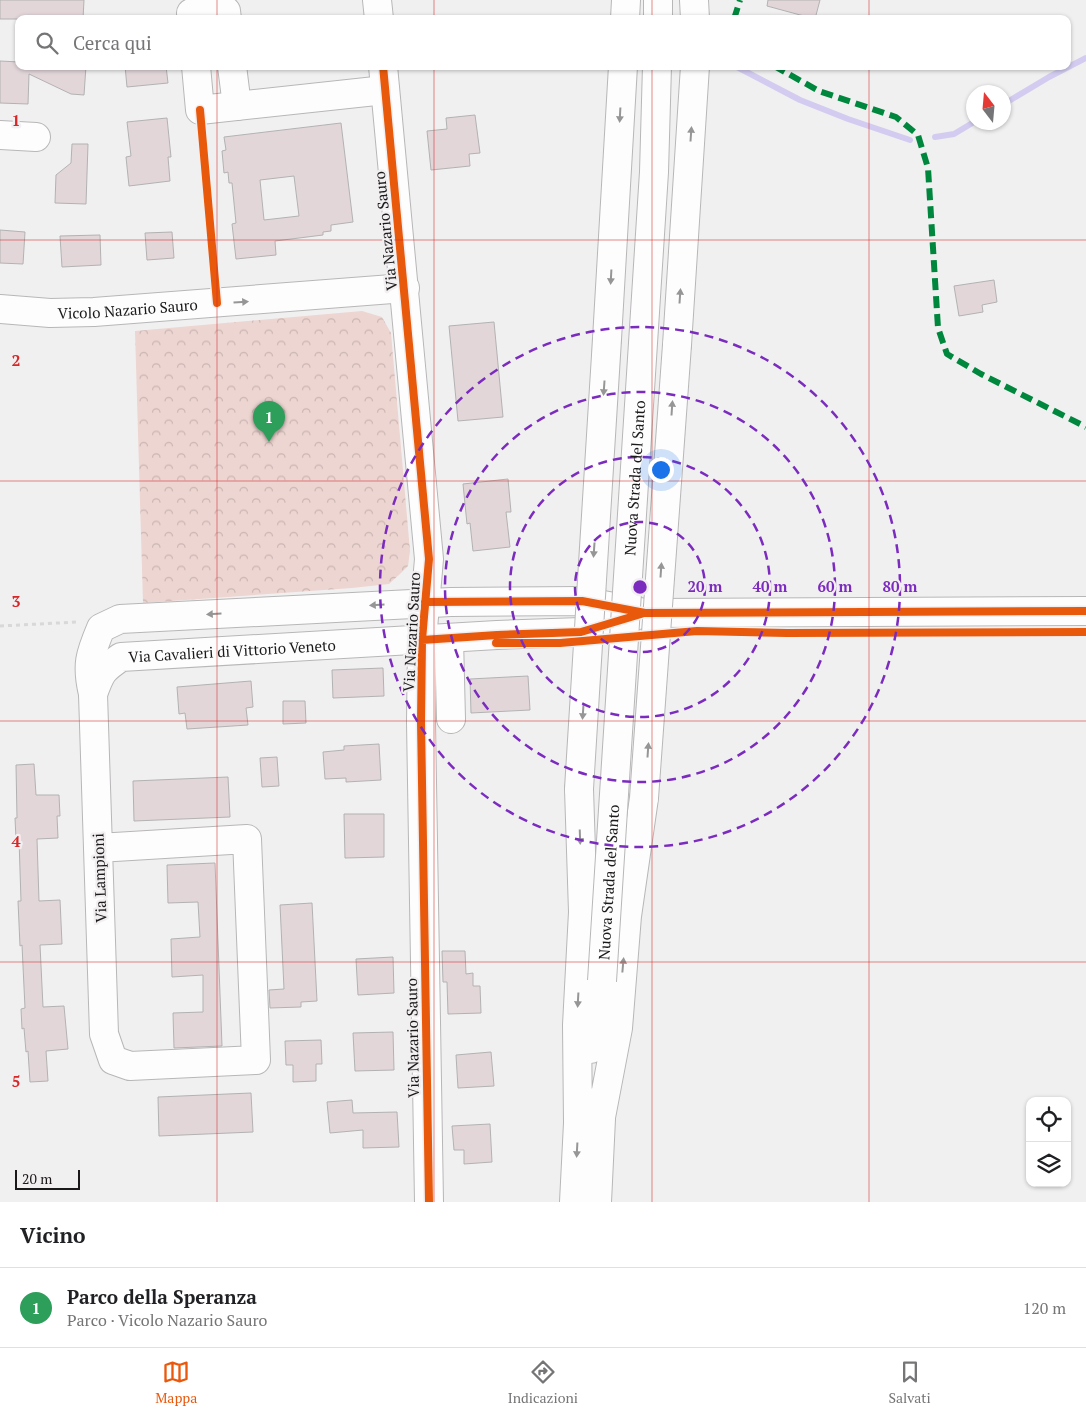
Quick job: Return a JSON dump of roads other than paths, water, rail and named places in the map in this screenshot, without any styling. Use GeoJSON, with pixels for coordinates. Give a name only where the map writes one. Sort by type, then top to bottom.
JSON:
{"type":"FeatureCollection","features":[{"type":"Feature","properties":{"kind":"main road"},"geometry":{"type":"LineString","coordinates":[[377,0],[379,15]]}},
{"type":"Feature","properties":{"kind":"main road"},"geometry":{"type":"LineString","coordinates":[[625,15],[626,0]]}},
{"type":"Feature","properties":{"kind":"main road"},"geometry":{"type":"LineString","coordinates":[[658,0],[658,15]]}},
{"type":"Feature","properties":{"kind":"main road"},"geometry":{"type":"LineString","coordinates":[[694,0],[694,15]]}},
{"type":"Feature","properties":{"kind":"main road"},"geometry":{"type":"LineString","coordinates":[[191,15],[191,13],[226,10],[226,15]]}},
{"type":"Feature","properties":{"kind":"main road","name":"Via Nazario Sauro"},"geometry":{"type":"LineString","coordinates":[[196,70],[200,110],[237,106],[384,78],[429,559],[422,640],[421,732],[429,1202]]}},
{"type":"Feature","properties":{"kind":"main road"},"geometry":{"type":"LineString","coordinates":[[232,70],[237,106]]}},
{"type":"Feature","properties":{"kind":"main road"},"geometry":{"type":"LineString","coordinates":[[590,1120],[577,1026],[583,912],[579,789],[623,70]]}},
{"type":"Feature","properties":{"kind":"main road","name":"Nuova Strada del Santo"},"geometry":{"type":"LineString","coordinates":[[574,1202],[590,1120],[602,981],[654,172],[657,70]]}},
{"type":"Feature","properties":{"kind":"main road"},"geometry":{"type":"LineString","coordinates":[[590,1120],[618,1028],[627,916],[644,798],[695,70]]}},
{"type":"Feature","properties":{"kind":"main road"},"geometry":{"type":"LineString","coordinates":[[0,135],[36,136]]}},
{"type":"Feature","properties":{"kind":"main road","name":"Vicolo Nazario Sauro"},"geometry":{"type":"LineString","coordinates":[[0,309],[94,312],[405,288]]}},
{"type":"Feature","properties":{"kind":"main road","name":"Via Cavalieri di Vittorio Veneto"},"geometry":{"type":"LineString","coordinates":[[94,694],[89,676],[90,653],[101,628],[120,619],[425,602],[582,601],[644,613],[1086,610]]}},
{"type":"Feature","properties":{"kind":"main road","name":"Via Cavalieri di Vittorio Veneto"},"geometry":{"type":"LineString","coordinates":[[94,694],[99,677],[105,668],[122,657],[497,635],[581,632],[644,613]]}},
{"type":"Feature","properties":{"kind":"main road"},"geometry":{"type":"LineString","coordinates":[[449,638],[451,719]]}},
{"type":"Feature","properties":{"kind":"main road","name":"Via Lampioni"},"geometry":{"type":"LineString","coordinates":[[94,694],[98,848],[104,1034],[113,1060],[130,1066],[256,1060],[247,839],[98,848]]}},
{"type":"Feature","properties":{"kind":"main road","name":"Nuova Strada del Santo"},"geometry":{"type":"LineString","coordinates":[[590,1120],[597,1202]]}},
{"type":"Feature","properties":{"kind":"waterway"},"geometry":{"type":"LineString","coordinates":[[1071,66],[1086,58]]}},
{"type":"Feature","properties":{"kind":"waterway"},"geometry":{"type":"LineString","coordinates":[[743,70],[800,100],[910,140]]}},
{"type":"Feature","properties":{"kind":"waterway"},"geometry":{"type":"LineString","coordinates":[[1011,100],[1063,70]]}},
{"type":"Feature","properties":{"kind":"waterway"},"geometry":{"type":"LineString","coordinates":[[935,137],[954,134],[966,127]]}},
{"type":"Feature","properties":{"kind":"place","name":"Parco della Speranza"},"geometry":{"type":"Point","coordinates":[269,442]}}]}
